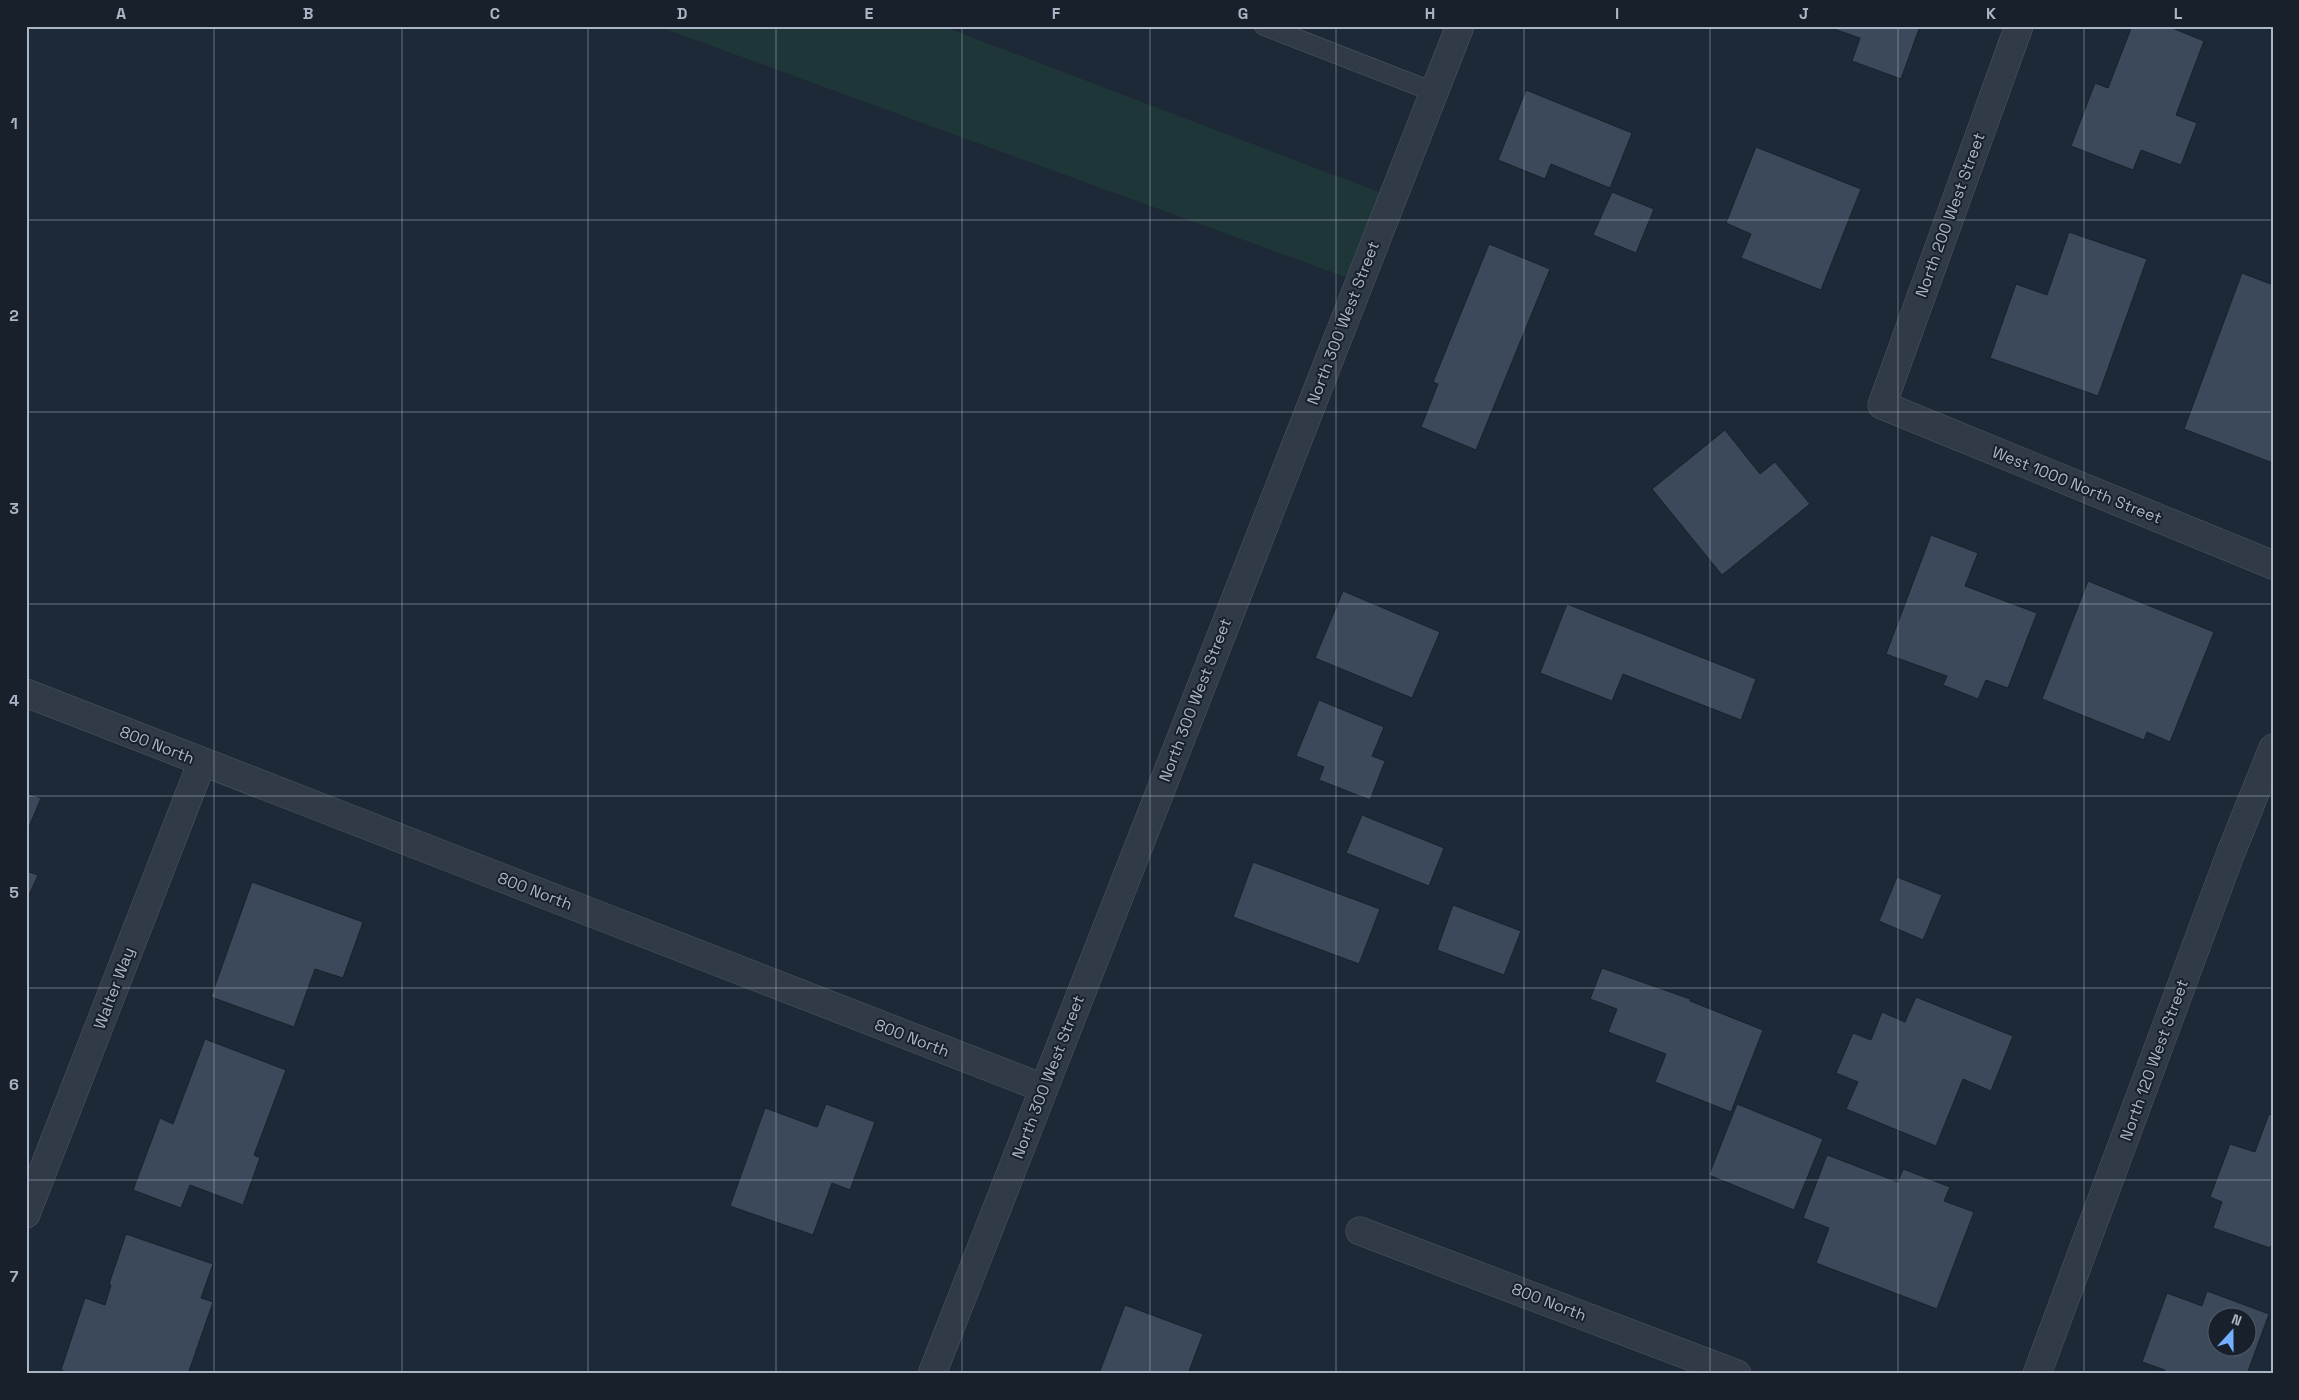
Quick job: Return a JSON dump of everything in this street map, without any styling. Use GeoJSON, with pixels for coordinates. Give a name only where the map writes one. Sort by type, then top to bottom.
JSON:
{"type":"FeatureCollection","features":[{"type":"Feature","properties":{"kind":"street","name":"North 300 West Street"},"geometry":{"type":"LineString","coordinates":[[932,1374],[1460,26]]}},
{"type":"Feature","properties":{"kind":"street","name":"North 200 West Street"},"geometry":{"type":"LineString","coordinates":[[1882,405],[2019,26]]}},
{"type":"Feature","properties":{"kind":"street","name":"West 1000 North Street"},"geometry":{"type":"LineString","coordinates":[[1882,405],[2273,565]]}},
{"type":"Feature","properties":{"kind":"street","name":"800 North"},"geometry":{"type":"LineString","coordinates":[[26,693],[1043,1088]]}},
{"type":"Feature","properties":{"kind":"street","name":"North 120 West Street"},"geometry":{"type":"LineString","coordinates":[[2037,1374],[2227,864],[2273,748]]}},
{"type":"Feature","properties":{"kind":"street","name":"Walter Way"},"geometry":{"type":"LineString","coordinates":[[26,1214],[202,762]]}},
{"type":"Feature","properties":{"kind":"street","name":"800 North"},"geometry":{"type":"LineString","coordinates":[[1360,1231],[1737,1374]]}},
{"type":"Feature","properties":{"kind":"lane"},"geometry":{"type":"LineString","coordinates":[[1264,26],[1434,92]]}},
{"type":"Feature","properties":{"kind":"green space"},"geometry":{"type":"Polygon","coordinates":[[[657,26],[942,26],[1392,197],[1359,282],[657,26]]]}},
{"type":"Feature","properties":{"kind":"building"},"geometry":{"type":"Polygon","coordinates":[[[1834,26],[1920,26],[1901,79],[1852,61],[1860,38],[1834,29],[1834,26]]]}},
{"type":"Feature","properties":{"kind":"building"},"geometry":{"type":"Polygon","coordinates":[[[2132,26],[2167,26],[2204,41],[2176,115],[2197,123],[2181,165],[2141,150],[2133,170],[2071,146],[2095,83],[2108,88],[2132,26]]]}},
{"type":"Feature","properties":{"kind":"building"},"geometry":{"type":"Polygon","coordinates":[[[1526,90],[1632,133],[1610,188],[1551,164],[1545,179],[1498,160],[1526,90]]]}},
{"type":"Feature","properties":{"kind":"building"},"geometry":{"type":"Polygon","coordinates":[[[1756,147],[1861,189],[1821,290],[1741,258],[1751,234],[1726,223],[1756,147]]]}},
{"type":"Feature","properties":{"kind":"building"},"geometry":{"type":"Polygon","coordinates":[[[1612,192],[1654,209],[1636,253],[1593,235],[1612,192]]]}},
{"type":"Feature","properties":{"kind":"building"},"geometry":{"type":"Polygon","coordinates":[[[2069,232],[2147,259],[2098,396],[1990,358],[2016,284],[2047,295],[2069,232]]]}},
{"type":"Feature","properties":{"kind":"building"},"geometry":{"type":"Polygon","coordinates":[[[1489,244],[1550,269],[1476,450],[1421,427],[1438,384],[1433,382],[1489,244]]]}},
{"type":"Feature","properties":{"kind":"building"},"geometry":{"type":"Polygon","coordinates":[[[2242,273],[2273,285],[2273,463],[2184,429],[2242,273]]]}},
{"type":"Feature","properties":{"kind":"building"},"geometry":{"type":"Polygon","coordinates":[[[1725,430],[1760,474],[1775,462],[1810,504],[1722,575],[1652,489],[1725,430]]]}},
{"type":"Feature","properties":{"kind":"building"},"geometry":{"type":"Polygon","coordinates":[[[1931,535],[1978,553],[1965,586],[2037,613],[2008,688],[1986,680],[1978,699],[1943,685],[1947,676],[1886,654],[1931,535]]]}},
{"type":"Feature","properties":{"kind":"building"},"geometry":{"type":"Polygon","coordinates":[[[2088,581],[2214,632],[2170,742],[2147,732],[2144,740],[2042,699],[2088,581]]]}},
{"type":"Feature","properties":{"kind":"building"},"geometry":{"type":"Polygon","coordinates":[[[1343,591],[1440,632],[1412,698],[1315,658],[1343,591]]]}},
{"type":"Feature","properties":{"kind":"building"},"geometry":{"type":"Polygon","coordinates":[[[1567,604],[1756,679],[1741,720],[1623,674],[1612,701],[1540,673],[1567,604]]]}},
{"type":"Feature","properties":{"kind":"building"},"geometry":{"type":"Polygon","coordinates":[[[1319,700],[1384,727],[1372,756],[1385,761],[1370,800],[1319,780],[1324,767],[1296,756],[1319,700]]]}},
{"type":"Feature","properties":{"kind":"building"},"geometry":{"type":"Polygon","coordinates":[[[26,793],[41,798],[26,834],[26,793]]]}},
{"type":"Feature","properties":{"kind":"building"},"geometry":{"type":"Polygon","coordinates":[[[1362,815],[1444,848],[1429,886],[1346,853],[1362,815]]]}},
{"type":"Feature","properties":{"kind":"building"},"geometry":{"type":"Polygon","coordinates":[[[1253,862],[1380,909],[1359,964],[1233,917],[1253,862]]]}},
{"type":"Feature","properties":{"kind":"building"},"geometry":{"type":"Polygon","coordinates":[[[26,871],[38,875],[26,902],[26,871]]]}},
{"type":"Feature","properties":{"kind":"building"},"geometry":{"type":"Polygon","coordinates":[[[1897,877],[1942,895],[1923,940],[1879,921],[1897,877]]]}},
{"type":"Feature","properties":{"kind":"building"},"geometry":{"type":"Polygon","coordinates":[[[252,882],[363,922],[343,978],[315,969],[294,1027],[211,997],[252,882]]]}},
{"type":"Feature","properties":{"kind":"building"},"geometry":{"type":"Polygon","coordinates":[[[1453,905],[1521,931],[1504,975],[1437,950],[1453,905]]]}},
{"type":"Feature","properties":{"kind":"building"},"geometry":{"type":"Polygon","coordinates":[[[1602,968],[1690,999],[1690,1001],[1763,1030],[1731,1112],[1655,1082],[1666,1054],[1608,1032],[1617,1009],[1590,999],[1602,968]]]}},
{"type":"Feature","properties":{"kind":"building"},"geometry":{"type":"Polygon","coordinates":[[[1916,997],[2013,1036],[1991,1091],[1963,1079],[1936,1146],[1846,1109],[1858,1082],[1836,1073],[1853,1033],[1871,1040],[1882,1012],[1905,1022],[1916,997]]]}},
{"type":"Feature","properties":{"kind":"building"},"geometry":{"type":"Polygon","coordinates":[[[205,1039],[286,1070],[254,1155],[260,1158],[243,1205],[190,1185],[181,1208],[133,1190],[160,1118],[173,1124],[205,1039]]]}},
{"type":"Feature","properties":{"kind":"building"},"geometry":{"type":"Polygon","coordinates":[[[826,1104],[875,1122],[850,1190],[832,1183],[813,1235],[730,1206],[765,1108],[817,1127],[826,1104]]]}},
{"type":"Feature","properties":{"kind":"building"},"geometry":{"type":"Polygon","coordinates":[[[1737,1104],[1823,1139],[1794,1210],[1709,1175],[1737,1104]]]}},
{"type":"Feature","properties":{"kind":"building"},"geometry":{"type":"Polygon","coordinates":[[[2269,1114],[2273,1115],[2273,1241],[2270,1248],[2213,1228],[2222,1202],[2210,1197],[2230,1144],[2255,1152],[2269,1114]]]}},
{"type":"Feature","properties":{"kind":"building"},"geometry":{"type":"Polygon","coordinates":[[[1827,1155],[1898,1182],[1903,1169],[1950,1187],[1944,1201],[1974,1212],[1937,1309],[1816,1263],[1829,1228],[1803,1218],[1827,1155]]]}},
{"type":"Feature","properties":{"kind":"building"},"geometry":{"type":"Polygon","coordinates":[[[126,1234],[213,1264],[201,1298],[213,1302],[188,1374],[73,1374],[61,1370],[85,1298],[105,1305],[111,1285],[109,1284],[126,1234]]]}},
{"type":"Feature","properties":{"kind":"building"},"geometry":{"type":"Polygon","coordinates":[[[2207,1291],[2253,1308],[2206,1308],[2206,1358],[2253,1358],[2247,1374],[2164,1374],[2165,1370],[2142,1362],[2167,1293],[2202,1306],[2207,1291]]]}},
{"type":"Feature","properties":{"kind":"building"},"geometry":{"type":"Polygon","coordinates":[[[1125,1305],[1203,1334],[1188,1374],[1106,1374],[1100,1371],[1125,1305]]]}},
{"type":"Feature","properties":{"kind":"building"},"geometry":{"type":"Polygon","coordinates":[[[2256,1309],[2269,1314],[2256,1349],[2256,1309]]]}}]}
